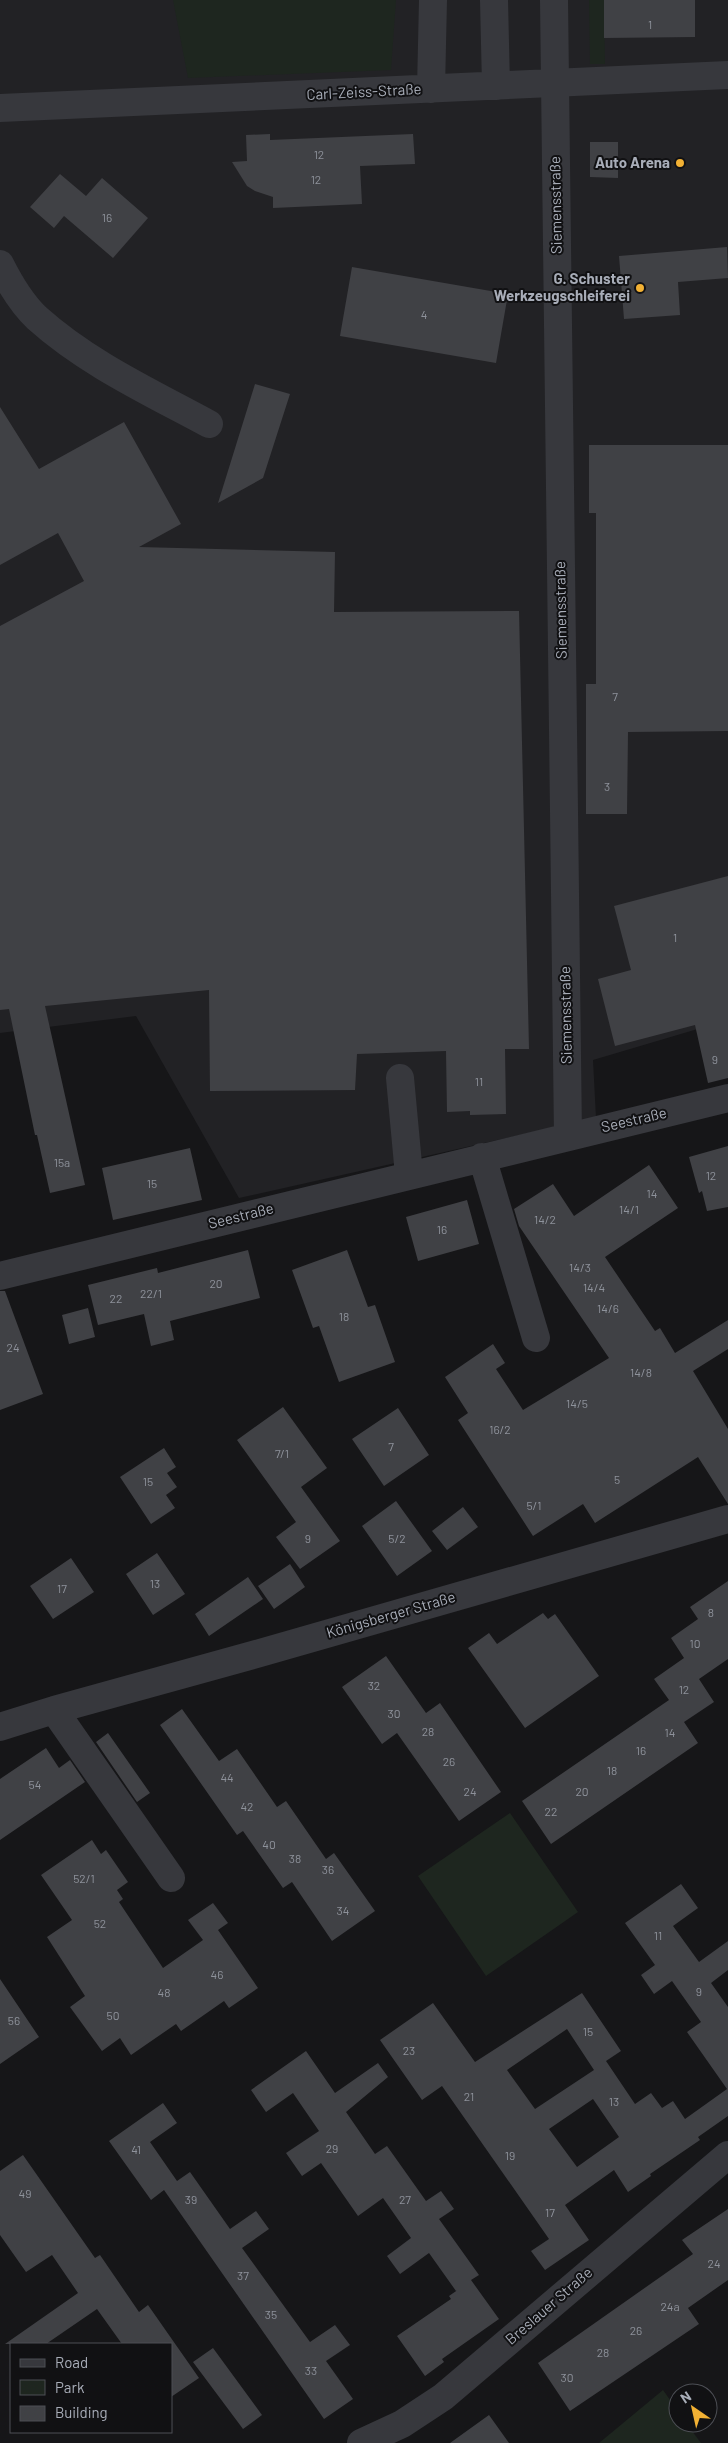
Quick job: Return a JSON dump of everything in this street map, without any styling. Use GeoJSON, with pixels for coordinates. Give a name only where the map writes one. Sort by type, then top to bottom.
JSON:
{"type":"FeatureCollection","features":[{"type":"Feature","properties":{"kind":"street"},"geometry":{"type":"LineString","coordinates":[[431,89],[433,0]]}},
{"type":"Feature","properties":{"kind":"street"},"geometry":{"type":"LineString","coordinates":[[494,0],[496,86]]}},
{"type":"Feature","properties":{"kind":"street","name":"Siemensstraße"},"geometry":{"type":"LineString","coordinates":[[554,0],[568,1136]]}},
{"type":"Feature","properties":{"kind":"street","name":"Carl-Zeiss-Straße"},"geometry":{"type":"LineString","coordinates":[[0,108],[728,75]]}},
{"type":"Feature","properties":{"kind":"street"},"geometry":{"type":"LineString","coordinates":[[0,264],[8,280],[36,317],[101,366],[209,424]]}},
{"type":"Feature","properties":{"kind":"street"},"geometry":{"type":"LineString","coordinates":[[400,1078],[409,1175]]}},
{"type":"Feature","properties":{"kind":"street","name":"Seestraße"},"geometry":{"type":"LineString","coordinates":[[0,1276],[728,1098]]}},
{"type":"Feature","properties":{"kind":"street"},"geometry":{"type":"LineString","coordinates":[[482,1157],[536,1338]]}},
{"type":"Feature","properties":{"kind":"street","name":"Königsberger Straße"},"geometry":{"type":"LineString","coordinates":[[0,1727],[54,1710],[728,1519]]}},
{"type":"Feature","properties":{"kind":"street"},"geometry":{"type":"LineString","coordinates":[[54,1710],[171,1878]]}},
{"type":"Feature","properties":{"kind":"street","name":"Breslauer Straße"},"geometry":{"type":"LineString","coordinates":[[361,2443],[402,2424],[444,2397],[728,2155]]}},
{"type":"Feature","properties":{"kind":"shaded area"},"geometry":{"type":"Polygon","coordinates":[[[0,0],[728,0],[728,1020],[593,1060],[596,1118],[239,1198],[136,1016],[0,1033],[0,0]]]}},
{"type":"Feature","properties":{"kind":"green space"},"geometry":{"type":"Polygon","coordinates":[[[173,0],[396,0],[391,70],[188,78],[173,0]]]}},
{"type":"Feature","properties":{"kind":"green space"},"geometry":{"type":"Polygon","coordinates":[[[589,0],[604,0],[605,64],[590,64],[589,0]]]}},
{"type":"Feature","properties":{"kind":"green space"},"geometry":{"type":"Polygon","coordinates":[[[510,1813],[578,1912],[486,1976],[418,1876],[510,1813]]]}},
{"type":"Feature","properties":{"kind":"green space"},"geometry":{"type":"Polygon","coordinates":[[[663,2390],[668,2397],[668,2433],[694,2433],[701,2443],[599,2443],[663,2390]]]}},
{"type":"Feature","properties":{"kind":"building"},"geometry":{"type":"Polygon","coordinates":[[[604,0],[695,0],[695,37],[604,38],[604,0]]]}},
{"type":"Feature","properties":{"kind":"building"},"geometry":{"type":"Polygon","coordinates":[[[270,134],[270,140],[413,134],[415,164],[360,166],[362,204],[273,208],[273,197],[247,186],[232,162],[247,161],[246,135],[270,134]]]}},
{"type":"Feature","properties":{"kind":"building"},"geometry":{"type":"Polygon","coordinates":[[[590,142],[618,142],[618,178],[590,177],[590,142]]]}},
{"type":"Feature","properties":{"kind":"building"},"geometry":{"type":"Polygon","coordinates":[[[60,174],[86,196],[102,178],[148,218],[113,258],[64,216],[54,228],[30,207],[60,174]]]}},
{"type":"Feature","properties":{"kind":"building"},"geometry":{"type":"Polygon","coordinates":[[[727,247],[728,278],[678,282],[680,315],[624,319],[619,256],[727,247]]]}},
{"type":"Feature","properties":{"kind":"building"},"geometry":{"type":"Polygon","coordinates":[[[352,267],[508,294],[496,363],[340,336],[352,267]]]}},
{"type":"Feature","properties":{"kind":"building"},"geometry":{"type":"Polygon","coordinates":[[[255,384],[290,394],[263,478],[218,503],[255,384]]]}},
{"type":"Feature","properties":{"kind":"building"},"geometry":{"type":"Polygon","coordinates":[[[0,407],[39,469],[124,422],[181,524],[139,547],[335,552],[334,612],[519,611],[529,1049],[505,1049],[506,1114],[470,1115],[470,1111],[447,1112],[446,1051],[357,1054],[355,1090],[210,1091],[209,990],[45,1006],[85,1185],[50,1193],[37,1135],[35,1135],[9,1009],[0,1010],[0,626],[84,581],[58,533],[0,565],[0,407]]]}},
{"type":"Feature","properties":{"kind":"building"},"geometry":{"type":"Polygon","coordinates":[[[589,445],[728,445],[728,731],[628,732],[627,814],[586,814],[586,684],[596,684],[596,513],[589,513],[589,445]]]}},
{"type":"Feature","properties":{"kind":"building"},"geometry":{"type":"Polygon","coordinates":[[[728,876],[728,1078],[708,1083],[695,1025],[615,1046],[598,979],[631,970],[614,906],[728,876]]]}},
{"type":"Feature","properties":{"kind":"building"},"geometry":{"type":"Polygon","coordinates":[[[728,1146],[728,1207],[707,1211],[702,1191],[699,1193],[689,1157],[728,1146]]]}},
{"type":"Feature","properties":{"kind":"building"},"geometry":{"type":"Polygon","coordinates":[[[190,1148],[202,1200],[113,1220],[102,1168],[190,1148]]]}},
{"type":"Feature","properties":{"kind":"building"},"geometry":{"type":"Polygon","coordinates":[[[649,1165],[678,1208],[605,1257],[655,1331],[660,1328],[675,1353],[728,1320],[728,1349],[693,1371],[728,1429],[728,1504],[698,1457],[595,1523],[583,1504],[533,1536],[458,1420],[468,1413],[445,1377],[493,1344],[505,1363],[496,1369],[523,1410],[609,1358],[519,1226],[514,1209],[553,1184],[574,1216],[649,1165]]]}},
{"type":"Feature","properties":{"kind":"building"},"geometry":{"type":"Polygon","coordinates":[[[467,1200],[479,1244],[418,1261],[406,1217],[467,1200]]]}},
{"type":"Feature","properties":{"kind":"building"},"geometry":{"type":"Polygon","coordinates":[[[248,1250],[260,1298],[170,1321],[174,1340],[151,1346],[144,1314],[98,1325],[88,1285],[157,1268],[158,1273],[248,1250]]]}},
{"type":"Feature","properties":{"kind":"building"},"geometry":{"type":"Polygon","coordinates":[[[347,1250],[368,1307],[375,1305],[395,1362],[339,1382],[319,1326],[313,1328],[292,1270],[347,1250]]]}},
{"type":"Feature","properties":{"kind":"building"},"geometry":{"type":"Polygon","coordinates":[[[0,1291],[5,1291],[43,1394],[0,1410],[0,1291]]]}},
{"type":"Feature","properties":{"kind":"building"},"geometry":{"type":"Polygon","coordinates":[[[88,1308],[95,1337],[69,1344],[62,1315],[88,1308]]]}},
{"type":"Feature","properties":{"kind":"building"},"geometry":{"type":"Polygon","coordinates":[[[283,1407],[327,1468],[301,1487],[340,1541],[300,1569],[276,1537],[296,1522],[237,1440],[283,1407]]]}},
{"type":"Feature","properties":{"kind":"building"},"geometry":{"type":"Polygon","coordinates":[[[398,1408],[429,1455],[384,1486],[352,1439],[398,1408]]]}},
{"type":"Feature","properties":{"kind":"building"},"geometry":{"type":"Polygon","coordinates":[[[164,1448],[176,1467],[167,1473],[177,1487],[166,1495],[175,1508],[151,1524],[120,1477],[164,1448]]]}},
{"type":"Feature","properties":{"kind":"building"},"geometry":{"type":"Polygon","coordinates":[[[396,1501],[432,1551],[397,1576],[362,1526],[396,1501]]]}},
{"type":"Feature","properties":{"kind":"building"},"geometry":{"type":"Polygon","coordinates":[[[463,1507],[478,1527],[447,1550],[432,1531],[463,1507]]]}},
{"type":"Feature","properties":{"kind":"building"},"geometry":{"type":"Polygon","coordinates":[[[157,1553],[185,1594],[153,1615],[126,1574],[157,1553]]]}},
{"type":"Feature","properties":{"kind":"building"},"geometry":{"type":"Polygon","coordinates":[[[71,1558],[94,1592],[53,1619],[30,1586],[71,1558]]]}},
{"type":"Feature","properties":{"kind":"building"},"geometry":{"type":"Polygon","coordinates":[[[290,1564],[305,1587],[274,1609],[258,1586],[290,1564]]]}},
{"type":"Feature","properties":{"kind":"building"},"geometry":{"type":"Polygon","coordinates":[[[248,1577],[263,1599],[209,1636],[195,1614],[248,1577]]]}},
{"type":"Feature","properties":{"kind":"building"},"geometry":{"type":"Polygon","coordinates":[[[728,1581],[728,1659],[699,1679],[714,1702],[684,1722],[698,1743],[551,1844],[522,1801],[669,1700],[654,1679],[684,1658],[671,1638],[698,1619],[690,1607],[728,1581]]]}},
{"type":"Feature","properties":{"kind":"building"},"geometry":{"type":"Polygon","coordinates":[[[543,1613],[548,1619],[555,1614],[599,1676],[525,1728],[468,1648],[489,1633],[497,1644],[543,1613]]]}},
{"type":"Feature","properties":{"kind":"building"},"geometry":{"type":"Polygon","coordinates":[[[386,1656],[426,1713],[440,1703],[501,1792],[459,1821],[397,1733],[382,1744],[342,1687],[386,1656]]]}},
{"type":"Feature","properties":{"kind":"building"},"geometry":{"type":"Polygon","coordinates":[[[182,1709],[219,1761],[237,1749],[277,1807],[286,1801],[326,1859],[334,1853],[375,1911],[332,1941],[292,1882],[283,1888],[243,1831],[237,1835],[160,1725],[182,1709]]]}},
{"type":"Feature","properties":{"kind":"building"},"geometry":{"type":"Polygon","coordinates":[[[108,1733],[150,1793],[137,1802],[96,1742],[108,1733]]]}},
{"type":"Feature","properties":{"kind":"building"},"geometry":{"type":"Polygon","coordinates":[[[46,1748],[59,1768],[70,1760],[85,1782],[0,1840],[0,1779],[46,1748]]]}},
{"type":"Feature","properties":{"kind":"building"},"geometry":{"type":"Polygon","coordinates":[[[92,1840],[101,1854],[106,1850],[128,1882],[117,1890],[123,1899],[119,1902],[163,1968],[203,1940],[188,1920],[213,1903],[228,1923],[218,1930],[258,1988],[229,2008],[224,2001],[181,2031],[176,2024],[131,2055],[120,2038],[102,2051],[70,2007],[85,1996],[47,1937],[72,1920],[41,1875],[92,1840]]]}},
{"type":"Feature","properties":{"kind":"building"},"geometry":{"type":"Polygon","coordinates":[[[681,1884],[698,1908],[673,1926],[699,1962],[728,1941],[728,1970],[711,1983],[728,2007],[728,2116],[698,2137],[700,2140],[650,2174],[651,2176],[628,2192],[614,2170],[565,2205],[589,2240],[545,2270],[531,2251],[549,2239],[442,2086],[422,2100],[380,2040],[433,2003],[475,2062],[582,1993],[621,2051],[606,2061],[635,2104],[651,2093],[662,2108],[673,2101],[685,2119],[727,2089],[687,2032],[701,2022],[672,1981],[654,1994],[641,1975],[655,1965],[625,1923],[681,1884]],[[567,2029],[507,2070],[535,2109],[594,2070],[567,2029]],[[593,2099],[549,2129],[577,2167],[619,2137],[593,2099]]]}},
{"type":"Feature","properties":{"kind":"building"},"geometry":{"type":"Polygon","coordinates":[[[0,1979],[39,2037],[0,2064],[0,1979]]]}},
{"type":"Feature","properties":{"kind":"building"},"geometry":{"type":"Polygon","coordinates":[[[306,2051],[335,2093],[378,2063],[388,2077],[346,2112],[375,2154],[387,2146],[426,2201],[441,2191],[454,2209],[439,2219],[479,2275],[471,2280],[499,2319],[442,2359],[444,2362],[425,2376],[397,2336],[451,2299],[449,2296],[459,2289],[456,2291],[429,2253],[400,2274],[387,2256],[411,2238],[383,2198],[358,2216],[321,2163],[302,2176],[286,2153],[319,2131],[293,2093],[266,2112],[251,2090],[306,2051]]]}},
{"type":"Feature","properties":{"kind":"building"},"geometry":{"type":"Polygon","coordinates":[[[163,2103],[177,2123],[150,2142],[177,2181],[190,2172],[230,2229],[256,2211],[269,2229],[242,2248],[310,2342],[335,2325],[350,2345],[326,2361],[353,2399],[324,2419],[164,2190],[151,2200],[109,2141],[163,2103]]]}},
{"type":"Feature","properties":{"kind":"building"},"geometry":{"type":"Polygon","coordinates":[[[23,2155],[95,2258],[100,2255],[139,2312],[148,2305],[199,2378],[172,2396],[172,2343],[121,2343],[97,2309],[47,2343],[5,2344],[78,2293],[52,2255],[26,2272],[0,2235],[0,2171],[23,2155]]]}},
{"type":"Feature","properties":{"kind":"building"},"geometry":{"type":"Polygon","coordinates":[[[728,2209],[728,2280],[688,2308],[699,2324],[570,2411],[538,2363],[693,2254],[682,2240],[728,2209]]]}},
{"type":"Feature","properties":{"kind":"building"},"geometry":{"type":"Polygon","coordinates":[[[213,2348],[262,2415],[243,2429],[193,2362],[213,2348]]]}},
{"type":"Feature","properties":{"kind":"building"},"geometry":{"type":"Polygon","coordinates":[[[489,2415],[509,2443],[450,2443],[489,2415]]]}},
{"type":"Feature","properties":{"kind":"place","name":"Auto Arena"},"geometry":{"type":"Point","coordinates":[680,163]}},
{"type":"Feature","properties":{"kind":"place","name":"G. Schuster Werkzeugschleiferei"},"geometry":{"type":"Point","coordinates":[640,288]}}]}
